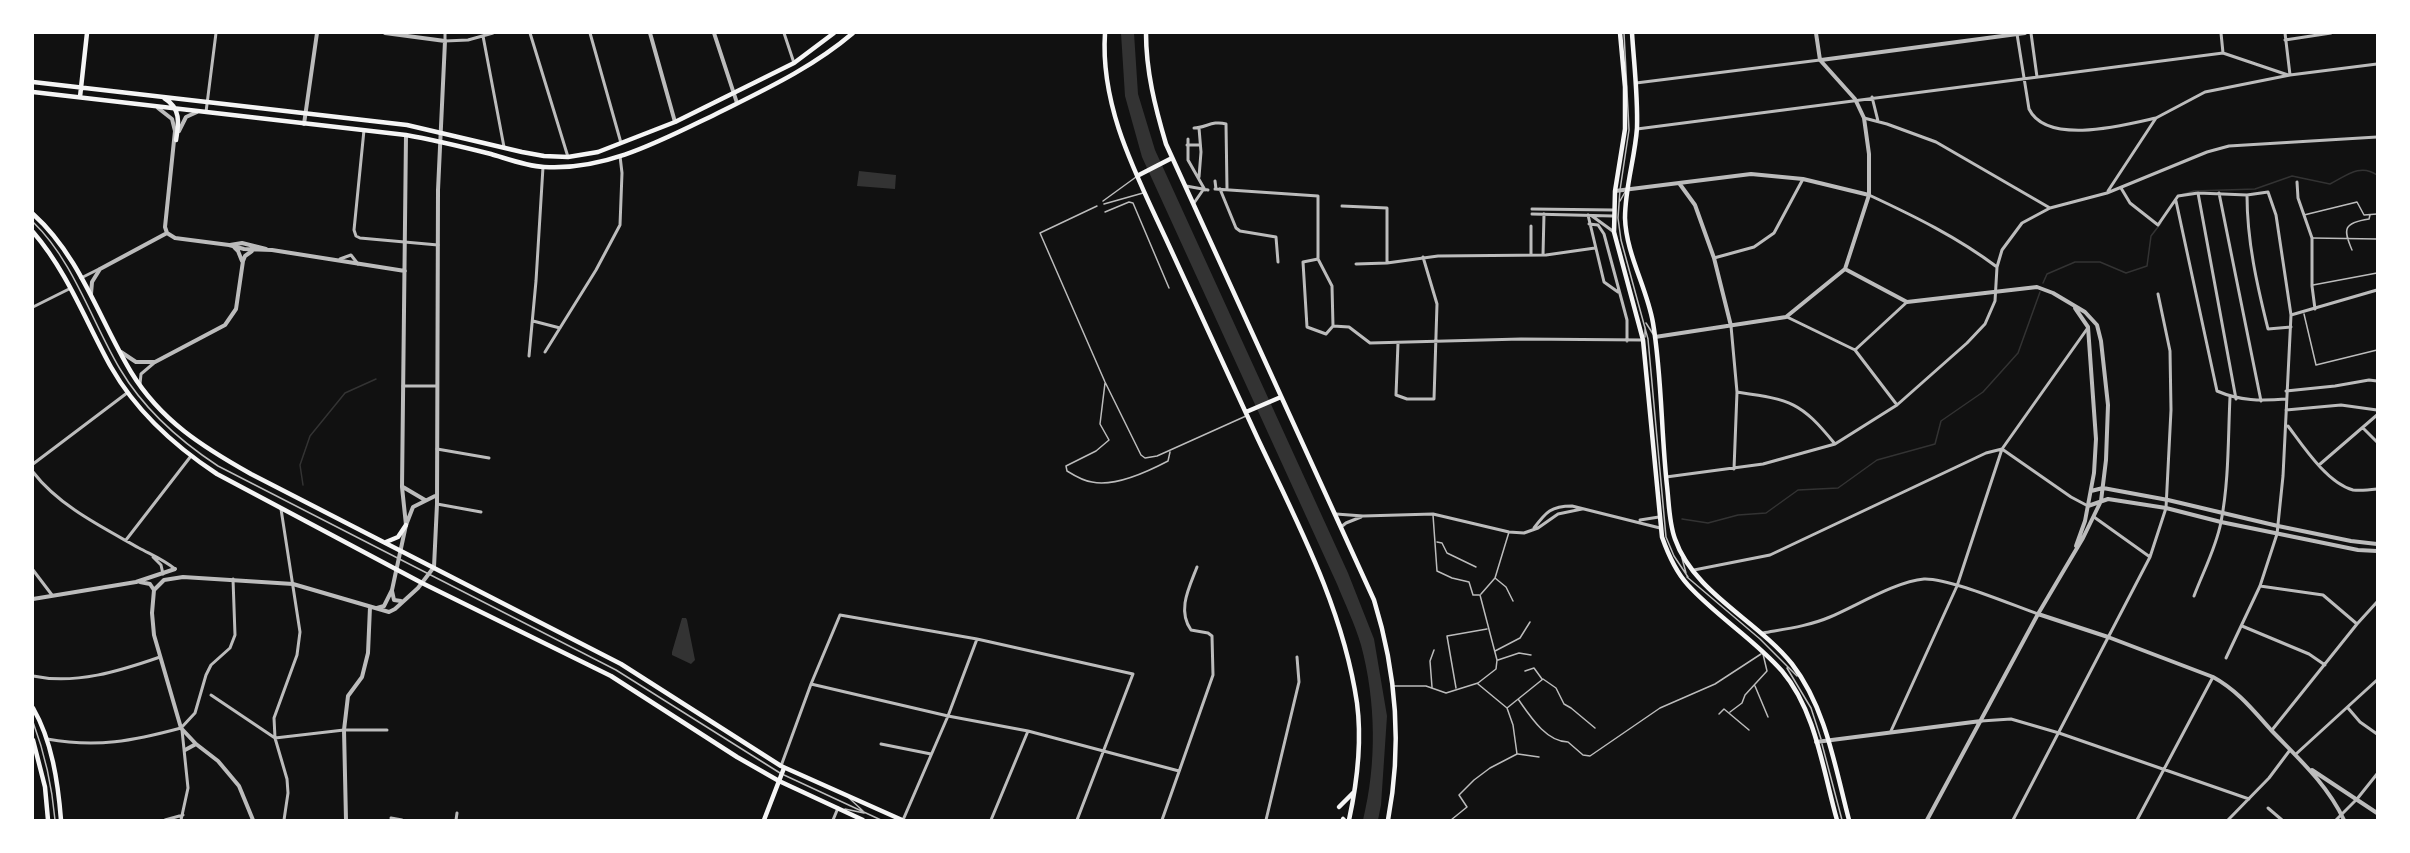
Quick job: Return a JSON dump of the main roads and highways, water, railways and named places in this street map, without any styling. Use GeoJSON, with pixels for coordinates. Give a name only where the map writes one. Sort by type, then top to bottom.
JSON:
{"type":"FeatureCollection","features":[{"type":"Feature","properties":{"kind":"main road"},"geometry":{"type":"LineString","coordinates":[[81,97],[87,33]]}},
{"type":"Feature","properties":{"kind":"main road"},"geometry":{"type":"LineString","coordinates":[[33,82],[407,125],[544,156],[568,157],[621,145],[675,122],[794,63],[834,33]]}},
{"type":"Feature","properties":{"kind":"main road"},"geometry":{"type":"LineString","coordinates":[[33,92],[406,135],[440,141],[543,167],[584,165],[620,156],[737,103],[798,72],[853,33]]}},
{"type":"Feature","properties":{"kind":"main road"},"geometry":{"type":"LineString","coordinates":[[1106,33],[1107,81],[1117,128],[1144,193],[1302,531],[1341,632],[1357,703],[1359,736],[1349,820]]}},
{"type":"Feature","properties":{"kind":"main road"},"geometry":{"type":"LineString","coordinates":[[1146,33],[1146,50],[1154,105],[1172,158],[1374,600],[1393,686],[1396,732],[1394,790],[1388,820]]}},
{"type":"Feature","properties":{"kind":"main road"},"geometry":{"type":"LineString","coordinates":[[1622,33],[1625,129],[1613,213],[1614,232],[1644,344],[1660,528],[1672,561],[1687,584],[1763,652],[1792,685],[1821,741],[1849,820]]}},
{"type":"Feature","properties":{"kind":"main road"},"geometry":{"type":"LineString","coordinates":[[1632,33],[1637,129],[1627,189],[1625,219],[1627,237],[1653,320],[1671,524],[1679,551],[1692,571],[1729,606],[1763,633],[1791,663],[1817,705],[1821,741],[1837,820]]}},
{"type":"Feature","properties":{"kind":"main road"},"geometry":{"type":"LineString","coordinates":[[159,96],[167,99],[175,108],[179,120],[176,140]]}},
{"type":"Feature","properties":{"kind":"main road"},"geometry":{"type":"LineString","coordinates":[[489,154],[491,144]]}},
{"type":"Feature","properties":{"kind":"main road"},"geometry":{"type":"LineString","coordinates":[[1137,176],[1172,158]]}},
{"type":"Feature","properties":{"kind":"main road"},"geometry":{"type":"LineString","coordinates":[[33,214],[62,245],[118,350],[141,385],[164,414],[200,445],[251,474],[621,664],[783,767],[902,820]]}},
{"type":"Feature","properties":{"kind":"main road"},"geometry":{"type":"LineString","coordinates":[[33,232],[54,259],[111,368],[148,417],[190,456],[217,474],[422,583],[611,676],[737,757],[779,781],[863,820]]}},
{"type":"Feature","properties":{"kind":"main road"},"geometry":{"type":"LineString","coordinates":[[1246,414],[1281,397]]}},
{"type":"Feature","properties":{"kind":"main road"},"geometry":{"type":"LineString","coordinates":[[386,542],[398,537],[406,525]]}},
{"type":"Feature","properties":{"kind":"main road"},"geometry":{"type":"LineString","coordinates":[[33,708],[47,739],[58,785],[62,820]]}},
{"type":"Feature","properties":{"kind":"main road"},"geometry":{"type":"LineString","coordinates":[[33,740],[45,787],[48,820]]}},
{"type":"Feature","properties":{"kind":"main road"},"geometry":{"type":"LineString","coordinates":[[764,820],[783,767]]}},
{"type":"Feature","properties":{"kind":"main road"},"geometry":{"type":"LineString","coordinates":[[1339,807],[1354,792]]}},
{"type":"Feature","properties":{"kind":"waterway"},"geometry":{"type":"LineString","coordinates":[[2178,196],[2194,191],[2255,189],[2292,176],[2330,184],[2359,170],[2377,175]]}},
{"type":"Feature","properties":{"kind":"waterway"},"geometry":{"type":"LineString","coordinates":[[2043,283],[2047,274],[2075,262],[2100,262],[2126,273],[2147,266],[2151,236],[2161,223]]}},
{"type":"Feature","properties":{"kind":"waterway"},"geometry":{"type":"LineString","coordinates":[[1682,519],[1708,523],[1738,515],[1766,513],[1798,490],[1838,488],[1877,460],[1935,444],[1941,421],[1983,392],[2018,353],[2040,292]]}},
{"type":"Feature","properties":{"kind":"waterway"},"geometry":{"type":"LineString","coordinates":[[303,485],[300,465],[310,436],[345,393],[376,379]]}}]}
